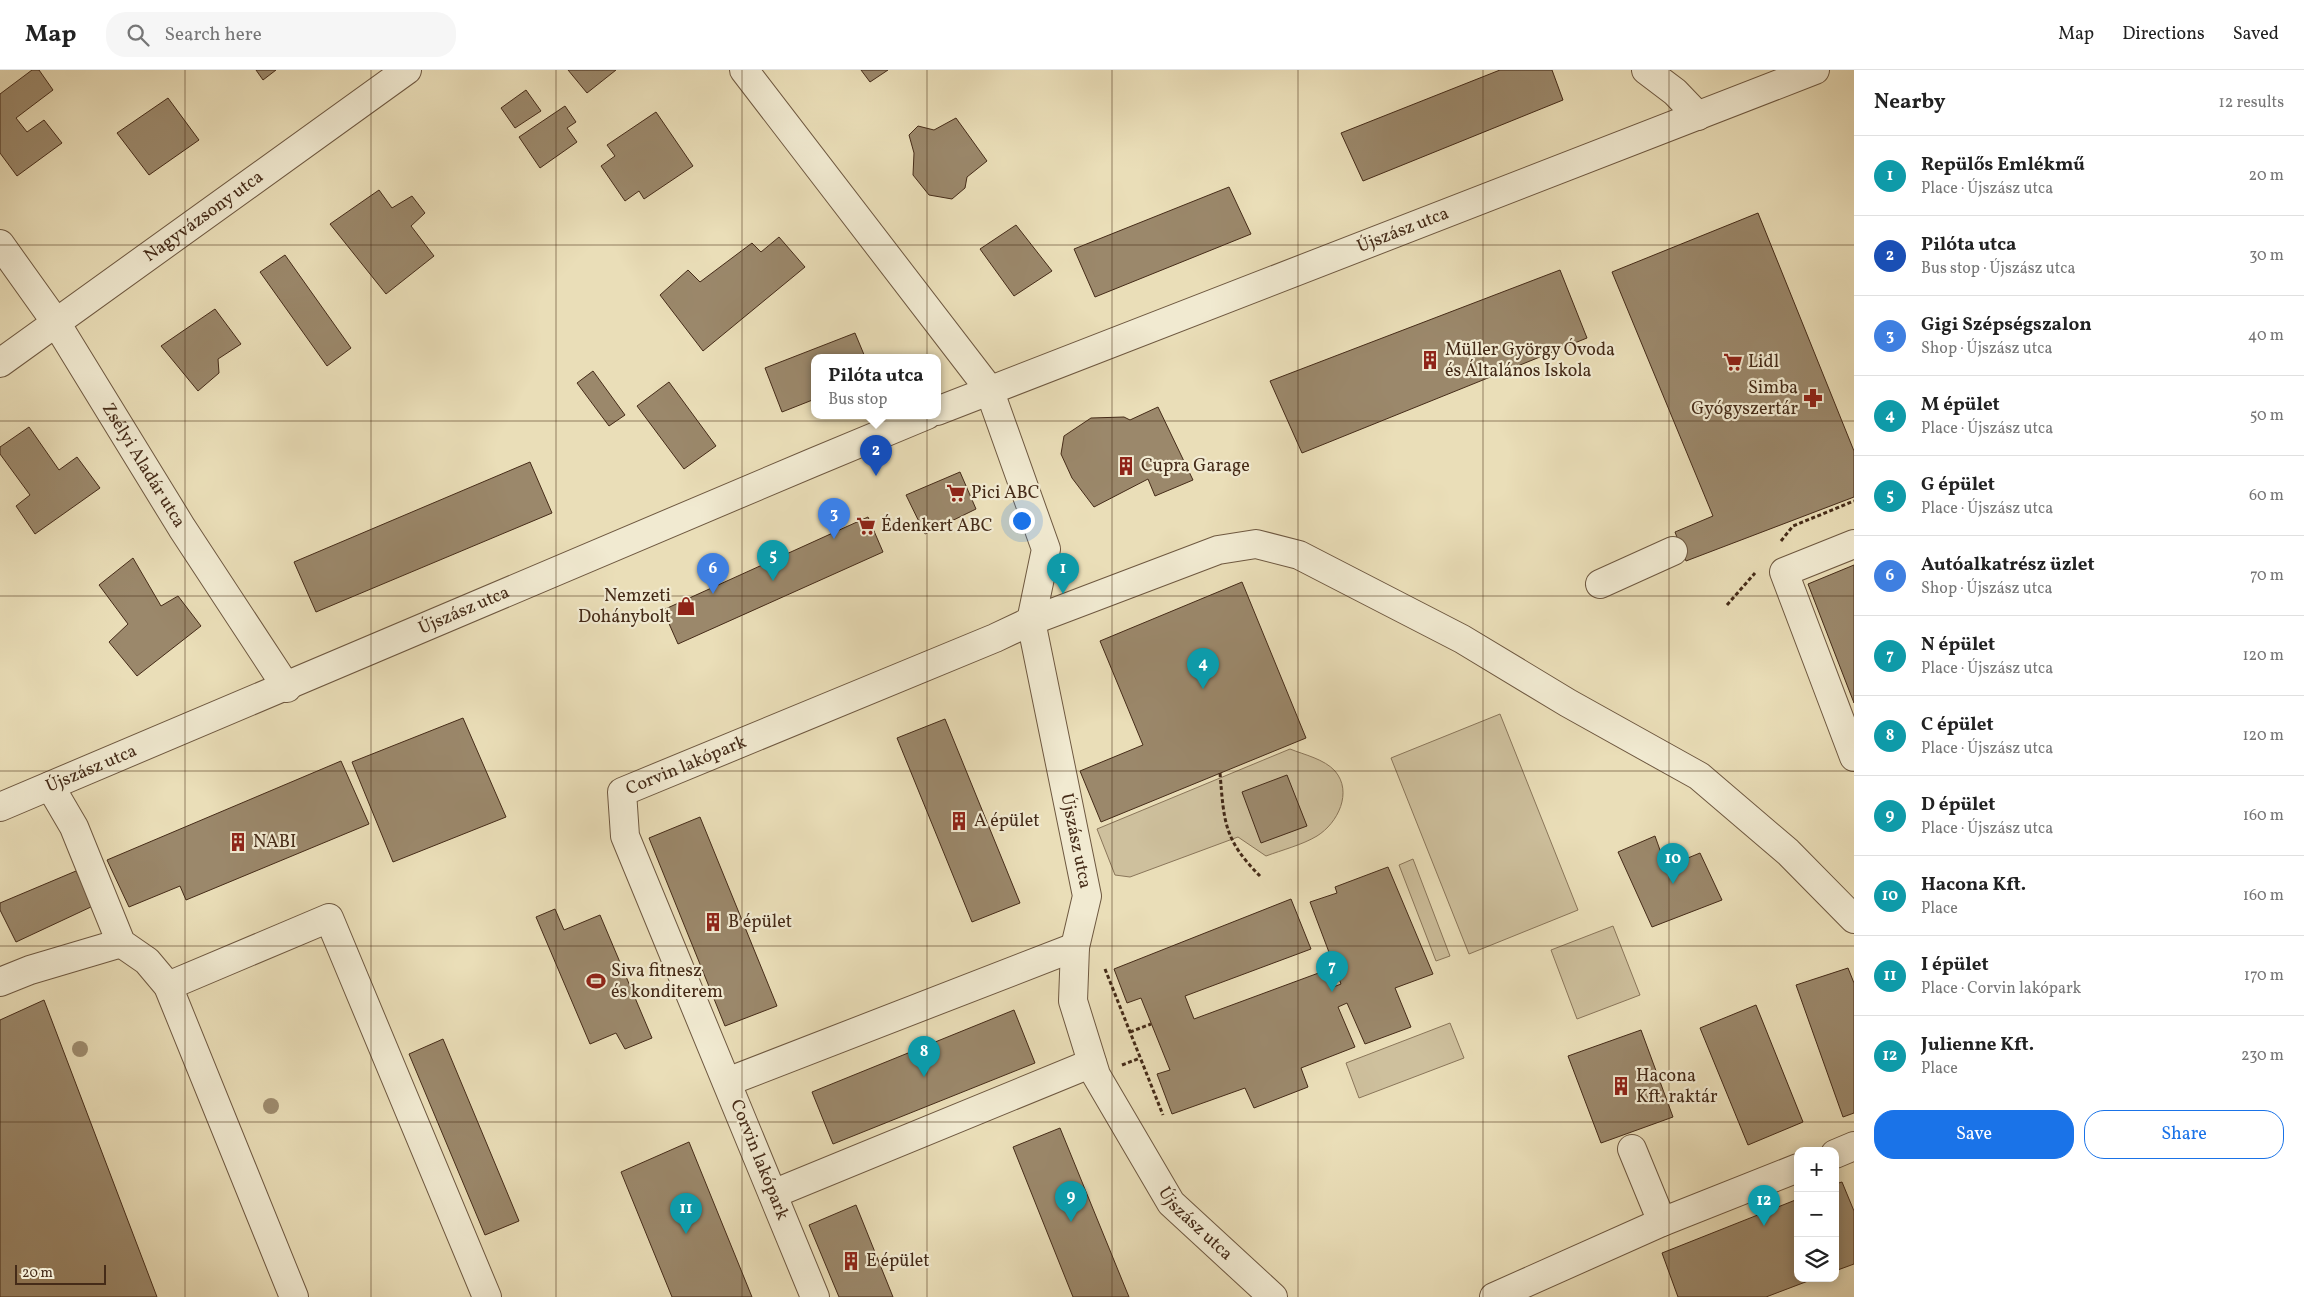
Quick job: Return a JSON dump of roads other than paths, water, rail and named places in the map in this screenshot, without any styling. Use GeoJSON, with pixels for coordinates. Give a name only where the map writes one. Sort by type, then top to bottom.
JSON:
{"type":"FeatureCollection","features":[{"type":"Feature","properties":{"kind":"street","name":"Nagyvázsony utca"},"geometry":{"type":"LineString","coordinates":[[0,363],[407,70]]}},
{"type":"Feature","properties":{"kind":"street"},"geometry":{"type":"LineString","coordinates":[[744,70],[989,389]]}},
{"type":"Feature","properties":{"kind":"street"},"geometry":{"type":"LineString","coordinates":[[1646,70],[1675,92],[1698,116]]}},
{"type":"Feature","properties":{"kind":"street","name":"Újszász utca"},"geometry":{"type":"LineString","coordinates":[[941,409],[989,389],[1816,70]]}},
{"type":"Feature","properties":{"kind":"street","name":"Zsélyi Aladár utca"},"geometry":{"type":"LineString","coordinates":[[0,244],[55,322],[182,528],[286,688]]}},
{"type":"Feature","properties":{"kind":"street","name":"Újszász utca"},"geometry":{"type":"LineString","coordinates":[[989,389],[1046,549],[1031,621],[1087,896],[1075,947],[1073,1001],[1092,1063],[1096,1075],[1171,1204],[1272,1297]]}},
{"type":"Feature","properties":{"kind":"street","name":"Újszász utca"},"geometry":{"type":"LineString","coordinates":[[0,807],[286,688],[706,506],[917,419]]}},
{"type":"Feature","properties":{"kind":"street"},"geometry":{"type":"LineString","coordinates":[[1031,621],[1218,550],[1256,544],[1299,555],[1462,639],[1568,703],[1698,776],[1788,852],[1854,919]]}},
{"type":"Feature","properties":{"kind":"street"},"geometry":{"type":"LineString","coordinates":[[1854,544],[1784,572],[1854,757]]}},
{"type":"Feature","properties":{"kind":"street"},"geometry":{"type":"LineString","coordinates":[[1600,584],[1674,552]]}},
{"type":"Feature","properties":{"kind":"street","name":"Corvin lakópark"},"geometry":{"type":"LineString","coordinates":[[815,1297],[625,836],[622,792],[995,638],[1031,621]]}},
{"type":"Feature","properties":{"kind":"street"},"geometry":{"type":"LineString","coordinates":[[50,786],[74,827],[121,944],[147,960],[168,986],[294,1297]]}},
{"type":"Feature","properties":{"kind":"street"},"geometry":{"type":"LineString","coordinates":[[168,986],[330,918],[487,1297]]}},
{"type":"Feature","properties":{"kind":"street"},"geometry":{"type":"LineString","coordinates":[[0,982],[30,970],[121,944]]}},
{"type":"Feature","properties":{"kind":"street"},"geometry":{"type":"LineString","coordinates":[[727,1082],[1075,947]]}},
{"type":"Feature","properties":{"kind":"street"},"geometry":{"type":"LineString","coordinates":[[773,1194],[1092,1063]]}},
{"type":"Feature","properties":{"kind":"street"},"geometry":{"type":"LineString","coordinates":[[1839,1152],[1854,1146]]}},
{"type":"Feature","properties":{"kind":"street"},"geometry":{"type":"LineString","coordinates":[[1632,1149],[1662,1222]]}},
{"type":"Feature","properties":{"kind":"street"},"geometry":{"type":"LineString","coordinates":[[1494,1297],[1662,1222],[1794,1170]]}},
{"type":"Feature","properties":{"kind":"place","name":"Müller György Óvoda és Általános Iskola"},"geometry":{"type":"Point","coordinates":[1430,360]}},
{"type":"Feature","properties":{"kind":"place","name":"Lidl"},"geometry":{"type":"Point","coordinates":[1733,362]}},
{"type":"Feature","properties":{"kind":"place","name":"Simba Gyógyszertár"},"geometry":{"type":"Point","coordinates":[1813,398]}},
{"type":"Feature","properties":{"kind":"place","name":"Cupra Garage"},"geometry":{"type":"Point","coordinates":[1126,466]}},
{"type":"Feature","properties":{"kind":"place","name":"Pilóta utca"},"geometry":{"type":"Point","coordinates":[876,476]}},
{"type":"Feature","properties":{"kind":"place","name":"Pici ABC"},"geometry":{"type":"Point","coordinates":[956,493]}},
{"type":"Feature","properties":{"kind":"place","name":"Édenkert ABC"},"geometry":{"type":"Point","coordinates":[866,526]}},
{"type":"Feature","properties":{"kind":"place","name":"Gigi Szépségszalon"},"geometry":{"type":"Point","coordinates":[834,539]}},
{"type":"Feature","properties":{"kind":"place","name":"G épület"},"geometry":{"type":"Point","coordinates":[773,581]}},
{"type":"Feature","properties":{"kind":"place","name":"Autóalkatrész üzlet"},"geometry":{"type":"Point","coordinates":[713,594]}},
{"type":"Feature","properties":{"kind":"place","name":"Repülős Emlékmű"},"geometry":{"type":"Point","coordinates":[1063,594]}},
{"type":"Feature","properties":{"kind":"place","name":"Nemzeti Dohánybolt"},"geometry":{"type":"Point","coordinates":[686,606]}},
{"type":"Feature","properties":{"kind":"place","name":"M épület"},"geometry":{"type":"Point","coordinates":[1203,689]}},
{"type":"Feature","properties":{"kind":"place","name":"A épület"},"geometry":{"type":"Point","coordinates":[959,821]}},
{"type":"Feature","properties":{"kind":"place","name":"NABI"},"geometry":{"type":"Point","coordinates":[238,842]}},
{"type":"Feature","properties":{"kind":"place","name":"Hacona Kft."},"geometry":{"type":"Point","coordinates":[1673,884]}},
{"type":"Feature","properties":{"kind":"place","name":"B épület"},"geometry":{"type":"Point","coordinates":[713,922]}},
{"type":"Feature","properties":{"kind":"place","name":"Siva fitnesz és konditerem"},"geometry":{"type":"Point","coordinates":[596,981]}},
{"type":"Feature","properties":{"kind":"place","name":"N épület"},"geometry":{"type":"Point","coordinates":[1332,992]}},
{"type":"Feature","properties":{"kind":"place","name":"C épület"},"geometry":{"type":"Point","coordinates":[924,1077]}},
{"type":"Feature","properties":{"kind":"place","name":"Hacona Kft. raktár"},"geometry":{"type":"Point","coordinates":[1621,1086]}},
{"type":"Feature","properties":{"kind":"place","name":"D épület"},"geometry":{"type":"Point","coordinates":[1071,1222]}},
{"type":"Feature","properties":{"kind":"place","name":"Julienne Kft."},"geometry":{"type":"Point","coordinates":[1764,1226]}},
{"type":"Feature","properties":{"kind":"place","name":"I épület"},"geometry":{"type":"Point","coordinates":[686,1234]}},
{"type":"Feature","properties":{"kind":"place","name":"E épület"},"geometry":{"type":"Point","coordinates":[851,1261]}}]}
